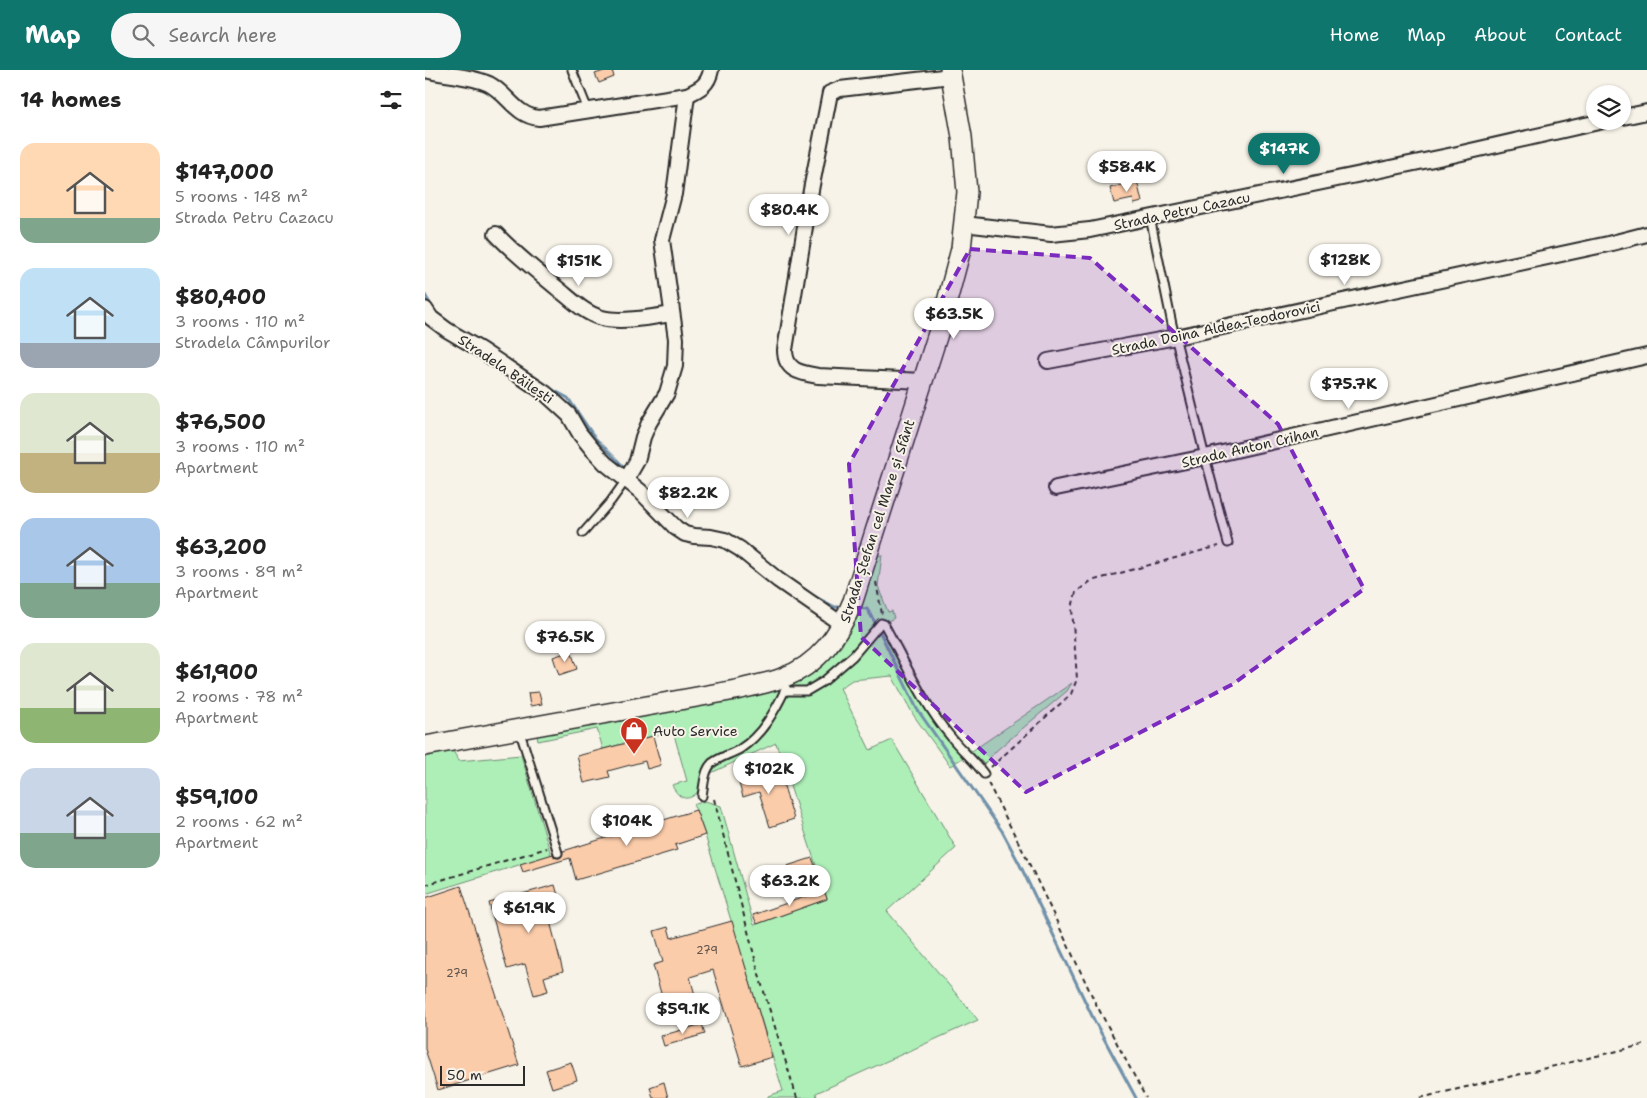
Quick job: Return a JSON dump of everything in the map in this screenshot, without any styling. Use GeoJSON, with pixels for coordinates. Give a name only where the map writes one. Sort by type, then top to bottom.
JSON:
{"type":"FeatureCollection","features":[{"type":"Feature","properties":{"kind":"main road","name":"Strada Ștefan cel Mare și Sfânt"},"geometry":{"type":"LineString","coordinates":[[425,746],[741,689],[792,674],[810,664],[829,646],[847,614],[941,324],[961,249],[967,192],[963,137],[950,73]]}},
{"type":"Feature","properties":{"kind":"street"},"geometry":{"type":"LineString","coordinates":[[425,70],[472,79],[491,85],[521,113],[532,118],[546,118],[687,95],[703,87],[711,70]]}},
{"type":"Feature","properties":{"kind":"street"},"geometry":{"type":"LineString","coordinates":[[923,381],[803,374],[789,365],[785,357],[785,350],[811,190],[830,93],[840,89],[893,84],[950,73]]}},
{"type":"Feature","properties":{"kind":"street"},"geometry":{"type":"LineString","coordinates":[[630,474],[639,456],[643,437],[649,423],[667,393],[674,373],[675,339],[663,240],[673,194],[687,95]]}},
{"type":"Feature","properties":{"kind":"street"},"geometry":{"type":"LineString","coordinates":[[1631,115],[1647,112]]}},
{"type":"Feature","properties":{"kind":"street","name":"Strada Petru Cazacu"},"geometry":{"type":"LineString","coordinates":[[965,224],[1051,234],[1090,230],[1453,155],[1586,125]]}},
{"type":"Feature","properties":{"kind":"street"},"geometry":{"type":"LineString","coordinates":[[496,234],[535,270],[584,309],[596,316],[604,319],[631,319],[672,314]]}},
{"type":"Feature","properties":{"kind":"street","name":"Strada Doina Aldea-Teodorovici"},"geometry":{"type":"LineString","coordinates":[[1048,362],[1176,337],[1647,234]]}},
{"type":"Feature","properties":{"kind":"street","name":"Stradela Băilești"},"geometry":{"type":"LineString","coordinates":[[425,310],[431,318],[447,330],[481,350],[545,393],[569,415],[580,434],[593,450],[630,474],[640,491],[675,528],[685,534],[711,536],[725,540],[740,549],[778,580],[847,614]]}},
{"type":"Feature","properties":{"kind":"street","name":"Strada Anton Crihan"},"geometry":{"type":"LineString","coordinates":[[1057,488],[1205,457],[1647,356]]}},
{"type":"Feature","properties":{"kind":"lane"},"geometry":{"type":"LineString","coordinates":[[572,70],[588,110]]}},
{"type":"Feature","properties":{"kind":"lane"},"geometry":{"type":"LineString","coordinates":[[1150,218],[1172,324],[1228,543]]}},
{"type":"Feature","properties":{"kind":"lane"},"geometry":{"type":"LineString","coordinates":[[583,533],[606,508],[630,474]]}},
{"type":"Feature","properties":{"kind":"lane"},"geometry":{"type":"LineString","coordinates":[[784,691],[807,691],[824,681],[853,656],[881,624],[884,624],[926,701],[950,736],[975,761],[984,774]]}},
{"type":"Feature","properties":{"kind":"lane"},"geometry":{"type":"LineString","coordinates":[[702,796],[706,773],[712,764],[741,748],[756,735],[769,720],[792,674]]}},
{"type":"Feature","properties":{"kind":"lane"},"geometry":{"type":"LineString","coordinates":[[519,729],[557,849]]}},
{"type":"Feature","properties":{"kind":"path"},"geometry":{"type":"LineString","coordinates":[[1146,1098],[1095,1002],[1026,856],[984,774],[1071,694],[1077,678],[1072,608],[1076,592],[1091,581],[1228,543]]}},
{"type":"Feature","properties":{"kind":"path"},"geometry":{"type":"LineString","coordinates":[[714,799],[761,982],[797,1098]]}},
{"type":"Feature","properties":{"kind":"path"},"geometry":{"type":"LineString","coordinates":[[425,885],[557,849]]}},
{"type":"Feature","properties":{"kind":"path"},"geometry":{"type":"LineString","coordinates":[[1421,1098],[1647,1044]]}},
{"type":"Feature","properties":{"kind":"highlighted area"},"geometry":{"type":"Polygon","coordinates":[[[970,249],[1090,258],[1278,424],[1364,589],[1233,684],[1026,792],[861,637],[849,464],[970,249]]]}},
{"type":"Feature","properties":{"kind":"green space"},"geometry":{"type":"Polygon","coordinates":[[[882,555],[878,586],[888,612],[892,611],[894,618],[888,621],[901,650],[952,735],[972,751],[1072,683],[1067,691],[997,750],[984,764],[972,752],[950,766],[914,716],[892,676],[852,680],[840,688],[870,750],[892,740],[956,848],[887,911],[978,1020],[816,1093],[817,1098],[768,1098],[768,1096],[783,1091],[705,835],[693,805],[705,801],[721,806],[754,925],[827,899],[776,743],[711,773],[716,764],[750,748],[767,731],[793,685],[817,670],[841,647],[856,616],[876,556],[882,555]]]}},
{"type":"Feature","properties":{"kind":"green space"},"geometry":{"type":"Polygon","coordinates":[[[781,688],[781,693],[755,732],[743,742],[717,755],[710,761],[697,793],[689,798],[680,796],[672,785],[687,781],[673,731],[603,749],[597,729],[538,741],[537,736],[544,733],[781,688]]]}},
{"type":"Feature","properties":{"kind":"green space"},"geometry":{"type":"Polygon","coordinates":[[[453,751],[459,761],[521,755],[551,855],[425,894],[425,756],[453,751]]]}},
{"type":"Feature","properties":{"kind":"building"},"geometry":{"type":"Polygon","coordinates":[[[612,70],[614,77],[599,83],[595,74],[612,70]]]}},
{"type":"Feature","properties":{"kind":"building"},"geometry":{"type":"Polygon","coordinates":[[[1137,181],[1142,202],[1134,204],[1133,199],[1114,203],[1110,188],[1137,181]]]}},
{"type":"Feature","properties":{"kind":"building"},"geometry":{"type":"Polygon","coordinates":[[[571,651],[577,669],[559,675],[553,657],[571,651]]]}},
{"type":"Feature","properties":{"kind":"building"},"geometry":{"type":"Polygon","coordinates":[[[539,692],[542,704],[530,706],[528,693],[539,692]]]}},
{"type":"Feature","properties":{"kind":"building"},"geometry":{"type":"Polygon","coordinates":[[[653,736],[661,765],[647,769],[645,761],[608,771],[610,777],[584,783],[577,756],[653,736]]]}},
{"type":"Feature","properties":{"kind":"building"},"geometry":{"type":"Polygon","coordinates":[[[778,767],[794,819],[770,827],[759,792],[743,797],[738,780],[778,767]]]}},
{"type":"Feature","properties":{"kind":"building"},"geometry":{"type":"Polygon","coordinates":[[[696,810],[705,835],[675,845],[677,850],[576,880],[570,858],[523,872],[520,864],[553,854],[559,858],[562,856],[563,851],[696,810]]]}},
{"type":"Feature","properties":{"kind":"building"},"geometry":{"type":"Polygon","coordinates":[[[812,858],[816,868],[791,877],[787,866],[812,858]]]}},
{"type":"Feature","properties":{"kind":"building"},"geometry":{"type":"Polygon","coordinates":[[[555,885],[561,906],[547,910],[563,971],[544,977],[548,991],[534,995],[525,964],[507,969],[489,903],[555,885]]]}},
{"type":"Feature","properties":{"kind":"building"},"geometry":{"type":"Polygon","coordinates":[[[461,886],[519,1065],[438,1090],[425,1049],[425,898],[461,886]]]}},
{"type":"Feature","properties":{"kind":"building"},"geometry":{"type":"Polygon","coordinates":[[[824,890],[827,899],[757,924],[753,915],[824,890]]]}},
{"type":"Feature","properties":{"kind":"building"},"geometry":{"type":"Polygon","coordinates":[[[732,921],[772,1057],[742,1066],[713,970],[690,977],[695,995],[664,1004],[653,965],[663,962],[654,931],[668,927],[671,938],[732,921]]]}},
{"type":"Feature","properties":{"kind":"building"},"geometry":{"type":"Polygon","coordinates":[[[702,1024],[705,1034],[664,1046],[661,1036],[702,1024]]]}},
{"type":"Feature","properties":{"kind":"building"},"geometry":{"type":"Polygon","coordinates":[[[571,1062],[577,1080],[552,1088],[546,1070],[571,1062]]]}},
{"type":"Feature","properties":{"kind":"building"},"geometry":{"type":"Polygon","coordinates":[[[664,1082],[668,1098],[653,1098],[650,1087],[664,1082]]]}},
{"type":"Feature","properties":{"kind":"waterway"},"geometry":{"type":"LineString","coordinates":[[425,295],[435,312]]}},
{"type":"Feature","properties":{"kind":"waterway"},"geometry":{"type":"LineString","coordinates":[[544,385],[568,398],[595,438],[627,470]]}},
{"type":"Feature","properties":{"kind":"waterway"},"geometry":{"type":"LineString","coordinates":[[678,521],[688,528],[707,530]]}},
{"type":"Feature","properties":{"kind":"waterway"},"geometry":{"type":"LineString","coordinates":[[806,592],[835,607],[843,607]]}},
{"type":"Feature","properties":{"kind":"waterway"},"geometry":{"type":"LineString","coordinates":[[857,608],[867,609],[917,709],[1002,831],[1094,1020],[1136,1098]]}},
{"type":"Feature","properties":{"kind":"place","name":"Auto Service"},"geometry":{"type":"Point","coordinates":[634,755]}}]}
